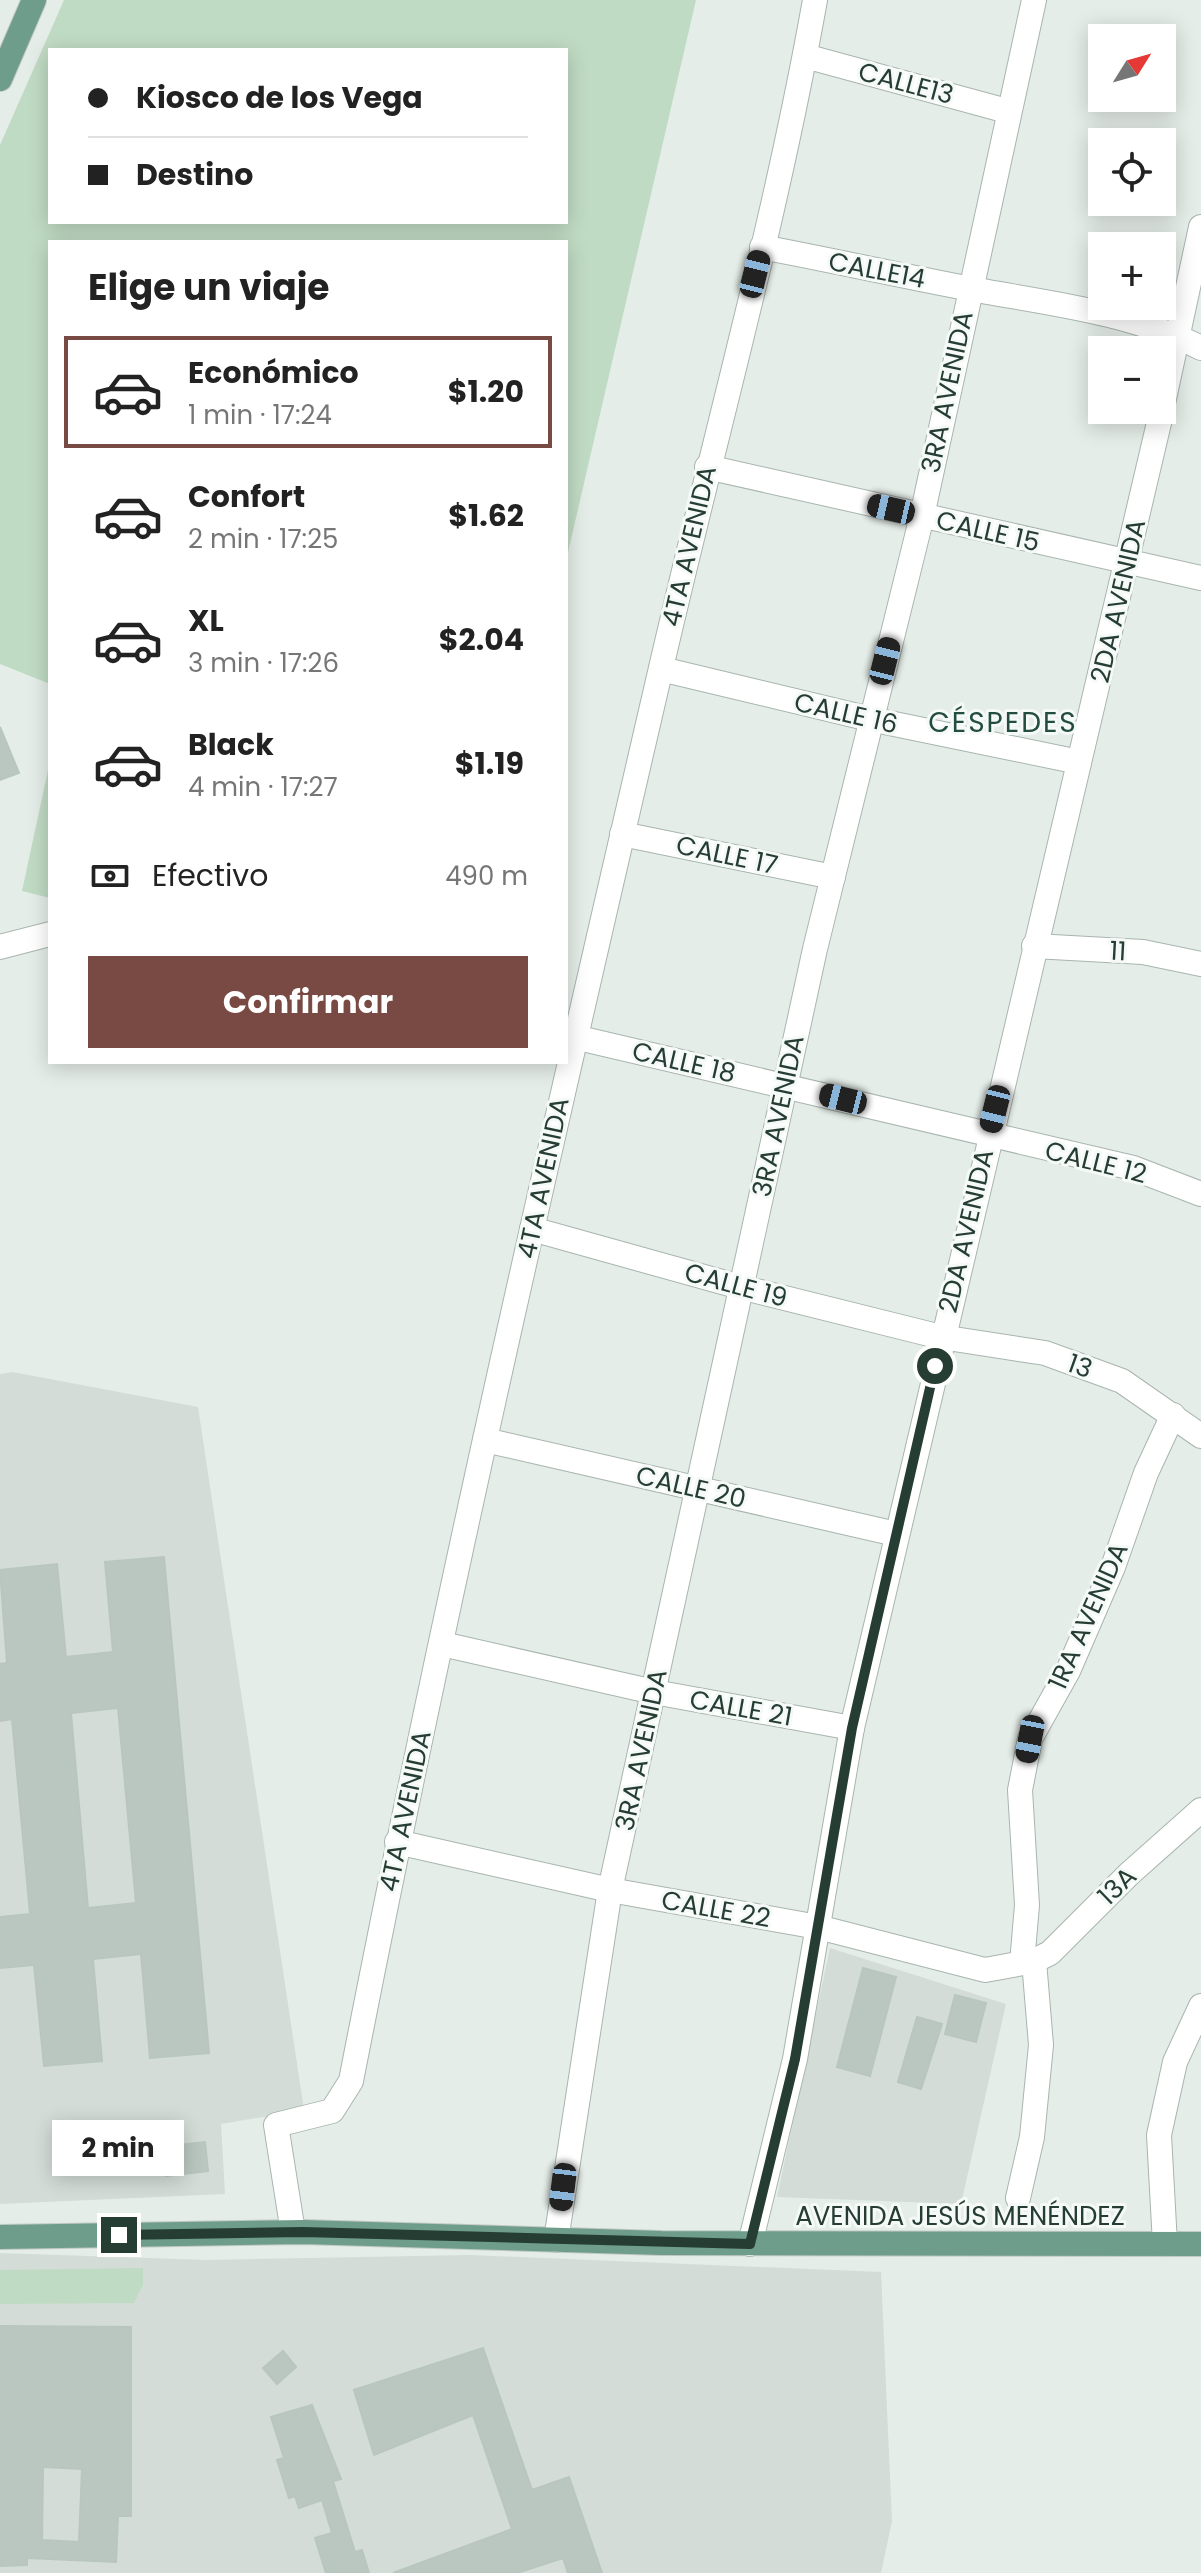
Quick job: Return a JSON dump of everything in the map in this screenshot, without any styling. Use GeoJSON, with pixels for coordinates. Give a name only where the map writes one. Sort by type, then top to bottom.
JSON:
{"type":"FeatureCollection","features":[{"type":"Feature","properties":{"kind":"main road"},"geometry":{"type":"LineString","coordinates":[[0,79],[34,0]]}},
{"type":"Feature","properties":{"kind":"main road","name":"AVENIDA JESÚS MENÉNDEZ"},"geometry":{"type":"LineString","coordinates":[[0,2237],[293,2232],[750,2244],[1201,2244]]}},
{"type":"Feature","properties":{"kind":"street","name":"4TA AVENIDA"},"geometry":{"type":"LineString","coordinates":[[570,1036],[622,834],[707,467],[762,247],[815,0]]}},
{"type":"Feature","properties":{"kind":"street","name":"3RA AVENIDA"},"geometry":{"type":"LineString","coordinates":[[556,2240],[610,1890],[785,1084],[870,719],[922,516],[1007,111],[1034,0]]}},
{"type":"Feature","properties":{"kind":"street","name":"CALLE13"},"geometry":{"type":"LineString","coordinates":[[805,56],[1007,111]]}},
{"type":"Feature","properties":{"kind":"street","name":"2DA AVENIDA"},"geometry":{"type":"LineString","coordinates":[[1176,346],[1201,227]]}},
{"type":"Feature","properties":{"kind":"street","name":"CALLE14"},"geometry":{"type":"LineString","coordinates":[[762,247],[1065,304],[1178,337],[1201,348]]}},
{"type":"Feature","properties":{"kind":"street","name":"2DA AVENIDA"},"geometry":{"type":"LineString","coordinates":[[750,2244],[795,2059],[852,1728],[941,1337],[1159,424]]}},
{"type":"Feature","properties":{"kind":"street","name":"CALLE 15"},"geometry":{"type":"LineString","coordinates":[[707,467],[1201,578]]}},
{"type":"Feature","properties":{"kind":"street","name":"CALLE 16"},"geometry":{"type":"LineString","coordinates":[[661,669],[870,719],[1079,762]]}},
{"type":"Feature","properties":{"kind":"street","name":"CALLE 17"},"geometry":{"type":"LineString","coordinates":[[622,834],[833,877]]}},
{"type":"Feature","properties":{"kind":"street"},"geometry":{"type":"LineString","coordinates":[[0,947],[48,935]]}},
{"type":"Feature","properties":{"kind":"street","name":"11"},"geometry":{"type":"LineString","coordinates":[[1034,946],[1143,952],[1201,964]]}},
{"type":"Feature","properties":{"kind":"street","name":"CALLE 18"},"geometry":{"type":"LineString","coordinates":[[570,1036],[785,1084],[989,1136]]}},
{"type":"Feature","properties":{"kind":"street","name":"4TA AVENIDA"},"geometry":{"type":"LineString","coordinates":[[293,2232],[276,2125],[332,2111],[351,2081],[397,1842],[532,1229],[564,1064]]}},
{"type":"Feature","properties":{"kind":"street","name":"CALLE 12"},"geometry":{"type":"LineString","coordinates":[[989,1136],[1133,1168],[1201,1194]]}},
{"type":"Feature","properties":{"kind":"street","name":"CALLE 19"},"geometry":{"type":"LineString","coordinates":[[532,1229],[740,1287],[941,1337]]}},
{"type":"Feature","properties":{"kind":"street","name":"13"},"geometry":{"type":"LineString","coordinates":[[941,1337],[1045,1353],[1122,1381],[1201,1436]]}},
{"type":"Feature","properties":{"kind":"street","name":"1RA AVENIDA"},"geometry":{"type":"LineString","coordinates":[[1018,2198],[1032,2137],[1041,2045],[1028,1962],[1020,1790],[1030,1739],[1073,1658],[1113,1567],[1146,1473],[1173,1415]]}},
{"type":"Feature","properties":{"kind":"street","name":"CALLE 20"},"geometry":{"type":"LineString","coordinates":[[485,1440],[896,1534]]}},
{"type":"Feature","properties":{"kind":"street","name":"CALLE 21"},"geometry":{"type":"LineString","coordinates":[[442,1644],[654,1692],[852,1728]]}},
{"type":"Feature","properties":{"kind":"street","name":"13A"},"geometry":{"type":"LineString","coordinates":[[1028,1962],[1050,1953],[1129,1874],[1201,1810]]}},
{"type":"Feature","properties":{"kind":"street","name":"CALLE 22"},"geometry":{"type":"LineString","coordinates":[[397,1842],[610,1890],[818,1927],[985,1970],[1028,1962]]}},
{"type":"Feature","properties":{"kind":"street"},"geometry":{"type":"LineString","coordinates":[[1165,2244],[1159,2135],[1175,2062],[1201,2006]]}},
{"type":"Feature","properties":{"kind":"shaded area"},"geometry":{"type":"Polygon","coordinates":[[[13,1372],[198,1407],[304,2110],[221,2124],[225,2194],[0,2204],[0,1374],[13,1372]]]}},
{"type":"Feature","properties":{"kind":"shaded area"},"geometry":{"type":"Polygon","coordinates":[[[830,1948],[1006,2004],[961,2204],[777,2197],[830,1948]]]}},
{"type":"Feature","properties":{"kind":"shaded area"},"geometry":{"type":"Polygon","coordinates":[[[0,2253],[206,2260],[469,2255],[881,2272],[892,2521],[881,2573],[0,2573],[0,2253]]]}},
{"type":"Feature","properties":{"kind":"green space"},"geometry":{"type":"Polygon","coordinates":[[[64,0],[696,0],[568,552],[568,240],[48,240],[48,683],[0,664],[0,145],[64,0]]]}},
{"type":"Feature","properties":{"kind":"green space"},"geometry":{"type":"Polygon","coordinates":[[[48,770],[48,898],[22,891],[48,770]]]}},
{"type":"Feature","properties":{"kind":"green space"},"geometry":{"type":"Polygon","coordinates":[[[143,2268],[143,2285],[134,2303],[0,2304],[0,2270],[143,2268]]]}},
{"type":"Feature","properties":{"kind":"building"},"geometry":{"type":"Polygon","coordinates":[[[0,727],[19,773],[0,780],[0,727]]]}},
{"type":"Feature","properties":{"kind":"building"},"geometry":{"type":"Polygon","coordinates":[[[164,1557],[209,2053],[150,2058],[141,1954],[93,1959],[102,2061],[44,2066],[34,1965],[0,1968],[0,1917],[30,1914],[12,1719],[0,1721],[0,1664],[7,1663],[0,1570],[57,1564],[66,1657],[113,1652],[105,1562],[164,1557]],[[118,1708],[71,1713],[88,1908],[136,1903],[118,1708]]]}},
{"type":"Feature","properties":{"kind":"building"},"geometry":{"type":"Polygon","coordinates":[[[863,1968],[896,1977],[870,2076],[837,2067],[863,1968]]]}},
{"type":"Feature","properties":{"kind":"building"},"geometry":{"type":"Polygon","coordinates":[[[955,1995],[986,2003],[976,2042],[945,2034],[955,1995]]]}},
{"type":"Feature","properties":{"kind":"building"},"geometry":{"type":"Polygon","coordinates":[[[917,2017],[942,2024],[921,2089],[898,2082],[917,2017]]]}},
{"type":"Feature","properties":{"kind":"building"},"geometry":{"type":"Polygon","coordinates":[[[205,2142],[208,2171],[166,2176],[162,2147],[205,2142]]]}},
{"type":"Feature","properties":{"kind":"building"},"geometry":{"type":"Polygon","coordinates":[[[0,2326],[131,2327],[131,2516],[118,2516],[116,2562],[27,2558],[27,2565],[0,2566],[0,2326]],[[43,2467],[42,2540],[79,2542],[82,2469],[43,2467]]]}},
{"type":"Feature","properties":{"kind":"building"},"geometry":{"type":"Polygon","coordinates":[[[483,2348],[532,2490],[569,2477],[602,2573],[568,2573],[563,2558],[517,2573],[393,2573],[512,2529],[473,2415],[374,2455],[354,2390],[483,2348]]]}},
{"type":"Feature","properties":{"kind":"building"},"geometry":{"type":"Polygon","coordinates":[[[283,2351],[296,2367],[277,2384],[263,2368],[283,2351]]]}},
{"type":"Feature","properties":{"kind":"building"},"geometry":{"type":"Polygon","coordinates":[[[312,2405],[341,2479],[333,2481],[355,2552],[362,2550],[369,2573],[326,2573],[315,2538],[332,2533],[322,2500],[299,2508],[295,2496],[289,2498],[277,2460],[284,2458],[271,2417],[312,2405]]]}},
{"type":"Feature","properties":{"kind":"district","name":"CÉSPEDES"},"geometry":{"type":"Point","coordinates":[1003,722]}},
{"type":"Feature","properties":{"kind":"route"},"geometry":{"type":"LineString","coordinates":[[119,2235],[303,2232],[750,2244],[795,2059],[852,1728],[935,1366]]}}]}
